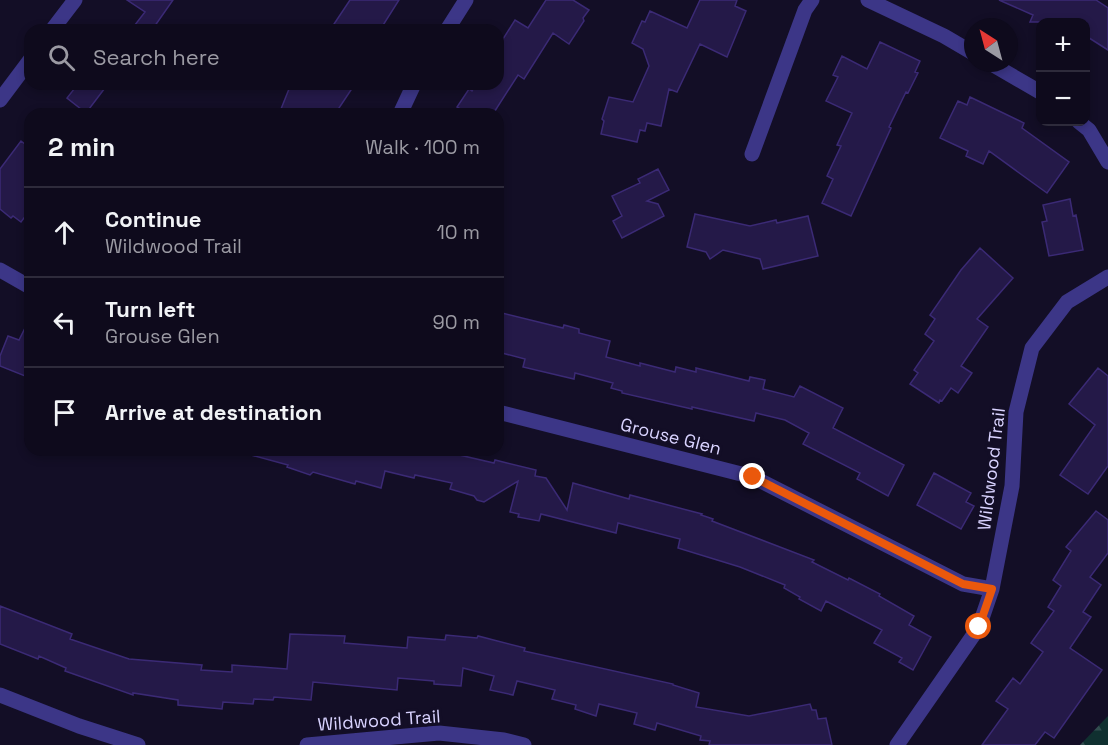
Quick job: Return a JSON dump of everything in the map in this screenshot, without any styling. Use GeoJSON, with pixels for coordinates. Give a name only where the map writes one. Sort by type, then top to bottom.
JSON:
{"type":"FeatureCollection","features":[{"type":"Feature","properties":{"kind":"street"},"geometry":{"type":"LineString","coordinates":[[57,24],[75,0]]}},
{"type":"Feature","properties":{"kind":"street"},"geometry":{"type":"LineString","coordinates":[[451,24],[466,0]]}},
{"type":"Feature","properties":{"kind":"street"},"geometry":{"type":"LineString","coordinates":[[752,154],[805,10],[812,0]]}},
{"type":"Feature","properties":{"kind":"street"},"geometry":{"type":"LineString","coordinates":[[868,0],[964,48]]}},
{"type":"Feature","properties":{"kind":"street"},"geometry":{"type":"LineString","coordinates":[[0,100],[24,68]]}},
{"type":"Feature","properties":{"kind":"street"},"geometry":{"type":"LineString","coordinates":[[1006,72],[1036,89]]}},
{"type":"Feature","properties":{"kind":"street"},"geometry":{"type":"LineString","coordinates":[[403,108],[411,90]]}},
{"type":"Feature","properties":{"kind":"street"},"geometry":{"type":"LineString","coordinates":[[1084,126],[1089,130],[1108,162]]}},
{"type":"Feature","properties":{"kind":"street"},"geometry":{"type":"LineString","coordinates":[[0,270],[24,284]]}},
{"type":"Feature","properties":{"kind":"street","name":"Wildwood Trail"},"geometry":{"type":"LineString","coordinates":[[897,745],[979,627],[992,589],[1012,486],[1016,412],[1032,348],[1067,302],[1108,278]]}},
{"type":"Feature","properties":{"kind":"street","name":"Grouse Glen"},"geometry":{"type":"LineString","coordinates":[[504,414],[753,477],[963,584],[992,589]]}},
{"type":"Feature","properties":{"kind":"street"},"geometry":{"type":"LineString","coordinates":[[0,695],[79,726],[138,745]]}},
{"type":"Feature","properties":{"kind":"street","name":"Wildwood Trail"},"geometry":{"type":"LineString","coordinates":[[307,745],[439,733],[504,740],[524,745]]}},
{"type":"Feature","properties":{"kind":"green space"},"geometry":{"type":"Polygon","coordinates":[[[1108,716],[1108,745],[1080,745],[1108,716]]]}},
{"type":"Feature","properties":{"kind":"building"},"geometry":{"type":"Polygon","coordinates":[[[127,0],[173,0],[156,24],[136,24],[145,12],[127,0]]]}},
{"type":"Feature","properties":{"kind":"building"},"geometry":{"type":"Polygon","coordinates":[[[350,0],[399,0],[384,24],[334,24],[350,0]]]}},
{"type":"Feature","properties":{"kind":"building"},"geometry":{"type":"Polygon","coordinates":[[[546,0],[573,0],[589,10],[569,44],[553,33],[524,79],[518,75],[497,108],[457,107],[468,90],[504,90],[504,37],[515,20],[528,28],[546,0]]]}},
{"type":"Feature","properties":{"kind":"building"},"geometry":{"type":"Polygon","coordinates":[[[700,0],[737,0],[735,6],[746,11],[727,57],[700,44],[677,92],[669,89],[661,126],[647,123],[645,131],[640,130],[637,142],[601,134],[604,121],[602,119],[609,97],[633,102],[649,66],[643,49],[632,43],[642,21],[645,22],[650,11],[687,28],[700,0]]]}},
{"type":"Feature","properties":{"kind":"building"},"geometry":{"type":"Polygon","coordinates":[[[999,0],[1096,0],[1108,8],[1108,50],[1090,39],[1090,18],[1036,18],[1036,22],[1030,22],[1033,15],[999,0]]]}},
{"type":"Feature","properties":{"kind":"building"},"geometry":{"type":"Polygon","coordinates":[[[880,42],[920,61],[915,72],[918,73],[889,127],[891,128],[851,216],[822,203],[833,179],[827,176],[841,146],[837,145],[852,113],[826,101],[838,77],[833,75],[842,56],[867,69],[880,42]]]}},
{"type":"Feature","properties":{"kind":"building"},"geometry":{"type":"Polygon","coordinates":[[[73,90],[103,90],[90,108],[80,108],[67,98],[73,90]]]}},
{"type":"Feature","properties":{"kind":"building"},"geometry":{"type":"Polygon","coordinates":[[[289,90],[351,90],[339,108],[281,108],[289,90]]]}},
{"type":"Feature","properties":{"kind":"building"},"geometry":{"type":"Polygon","coordinates":[[[970,97],[1024,123],[1022,128],[1069,162],[1047,193],[989,151],[983,164],[966,156],[968,151],[940,138],[958,101],[967,105],[970,97]]]}},
{"type":"Feature","properties":{"kind":"building"},"geometry":{"type":"Polygon","coordinates":[[[21,141],[24,143],[24,218],[21,222],[13,216],[11,218],[0,209],[0,169],[21,141]]]}},
{"type":"Feature","properties":{"kind":"building"},"geometry":{"type":"Polygon","coordinates":[[[658,169],[669,190],[647,201],[658,204],[664,216],[622,238],[613,221],[622,216],[612,196],[640,183],[638,179],[658,169]]]}},
{"type":"Feature","properties":{"kind":"building"},"geometry":{"type":"Polygon","coordinates":[[[1070,199],[1073,216],[1076,215],[1083,250],[1049,256],[1042,222],[1047,221],[1043,205],[1070,199]]]}},
{"type":"Feature","properties":{"kind":"building"},"geometry":{"type":"Polygon","coordinates":[[[695,214],[750,226],[808,216],[818,256],[763,269],[760,259],[723,250],[710,259],[706,252],[687,247],[695,214]]]}},
{"type":"Feature","properties":{"kind":"building"},"geometry":{"type":"Polygon","coordinates":[[[980,248],[1013,278],[977,319],[988,327],[961,366],[972,373],[958,393],[951,388],[939,403],[910,384],[918,373],[914,370],[934,341],[925,334],[935,319],[930,315],[961,270],[980,248]]]}},
{"type":"Feature","properties":{"kind":"building"},"geometry":{"type":"Polygon","coordinates":[[[504,313],[563,328],[564,325],[579,329],[579,333],[610,341],[606,357],[640,366],[640,363],[675,372],[676,367],[696,372],[696,368],[749,381],[750,377],[765,380],[763,389],[794,397],[800,386],[843,408],[833,428],[904,465],[888,496],[857,479],[860,473],[803,444],[809,433],[785,420],[756,413],[754,421],[622,393],[622,391],[611,388],[613,383],[575,373],[574,379],[523,367],[525,359],[504,354],[504,313]]]}},
{"type":"Feature","properties":{"kind":"building"},"geometry":{"type":"Polygon","coordinates":[[[24,330],[24,376],[0,366],[0,356],[8,336],[19,340],[24,330]]]}},
{"type":"Feature","properties":{"kind":"building"},"geometry":{"type":"Polygon","coordinates":[[[1098,368],[1108,376],[1108,466],[1088,494],[1060,475],[1095,425],[1069,404],[1098,368]]]}},
{"type":"Feature","properties":{"kind":"building"},"geometry":{"type":"Polygon","coordinates":[[[255,456],[464,456],[494,463],[495,460],[536,470],[535,476],[546,478],[567,510],[573,483],[629,499],[630,495],[702,514],[713,519],[712,521],[814,560],[812,562],[880,594],[879,596],[914,616],[909,625],[931,637],[913,670],[899,662],[902,658],[874,643],[882,630],[826,601],[821,611],[799,599],[800,597],[784,588],[785,585],[740,567],[678,548],[680,539],[618,523],[616,533],[541,514],[539,521],[518,517],[519,514],[510,512],[518,481],[484,502],[477,500],[474,496],[450,489],[452,483],[415,475],[414,478],[385,471],[381,488],[356,481],[355,484],[313,472],[310,475],[287,467],[288,465],[255,456]]]}},
{"type":"Feature","properties":{"kind":"building"},"geometry":{"type":"Polygon","coordinates":[[[934,473],[971,493],[966,502],[974,506],[961,529],[917,505],[934,473]]]}},
{"type":"Feature","properties":{"kind":"building"},"geometry":{"type":"Polygon","coordinates":[[[1096,511],[1108,520],[1108,553],[1090,577],[1101,585],[1083,612],[1091,617],[1070,648],[1102,670],[1054,738],[1045,732],[1035,745],[982,745],[1008,709],[996,701],[1013,678],[1020,684],[1043,652],[1031,643],[1054,611],[1048,607],[1061,586],[1053,580],[1071,551],[1066,547],[1096,511]]]}},
{"type":"Feature","properties":{"kind":"building"},"geometry":{"type":"Polygon","coordinates":[[[0,606],[72,634],[70,639],[129,659],[202,665],[201,670],[232,672],[232,665],[287,669],[290,634],[345,636],[344,643],[407,648],[408,637],[445,640],[446,635],[477,638],[478,636],[525,648],[524,651],[673,684],[699,693],[696,707],[749,716],[810,704],[812,710],[816,710],[818,719],[826,718],[832,745],[709,745],[710,741],[700,740],[701,736],[657,723],[655,730],[634,724],[637,713],[599,704],[596,716],[575,709],[576,705],[552,699],[555,690],[517,681],[513,695],[490,690],[494,676],[463,668],[461,686],[398,678],[397,690],[313,682],[311,700],[274,697],[273,700],[254,699],[253,704],[223,702],[222,709],[178,705],[178,700],[133,693],[133,695],[65,671],[66,668],[39,656],[38,659],[0,644],[0,606]]]}},
{"type":"Feature","properties":{"kind":"route"},"geometry":{"type":"LineString","coordinates":[[753,477],[963,584],[992,589],[979,627]]}}]}
